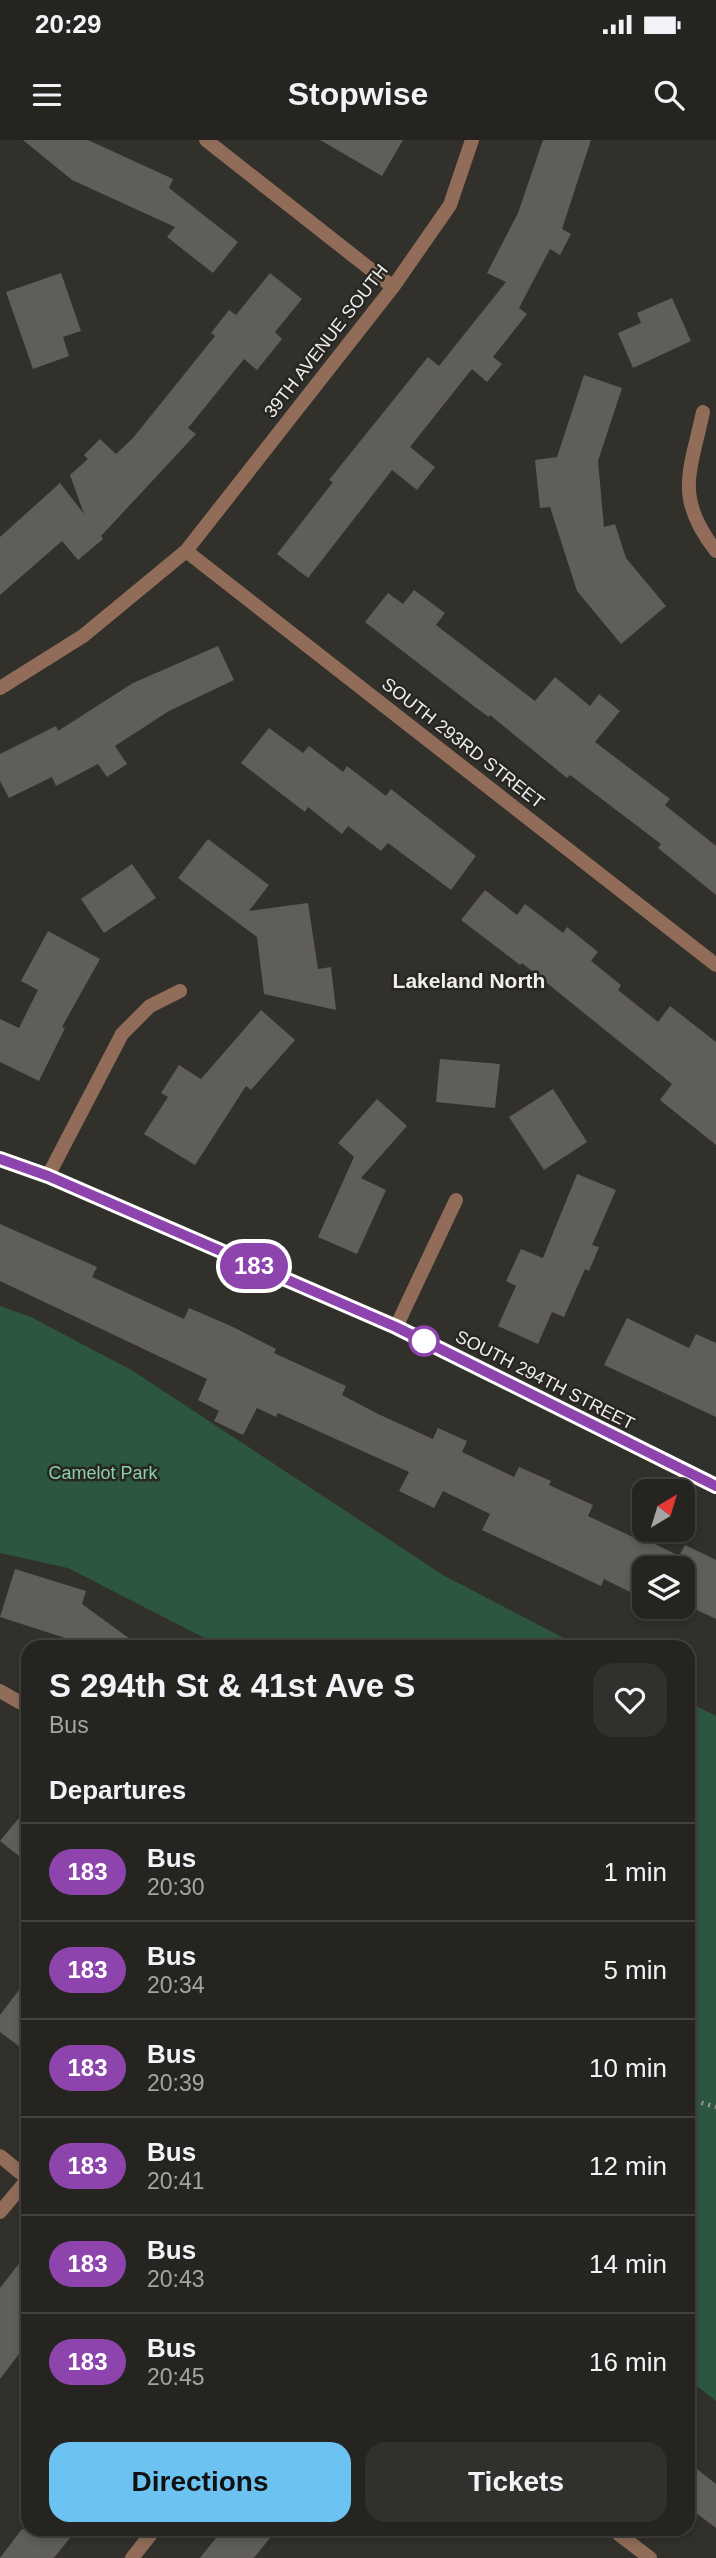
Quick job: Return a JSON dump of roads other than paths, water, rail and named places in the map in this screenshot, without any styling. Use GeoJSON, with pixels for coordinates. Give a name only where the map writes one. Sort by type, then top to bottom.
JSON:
{"type":"FeatureCollection","features":[{"type":"Feature","properties":{"kind":"street"},"geometry":{"type":"LineString","coordinates":[[206,140],[393,288]]}},
{"type":"Feature","properties":{"kind":"street","name":"39TH AVENUE SOUTH"},"geometry":{"type":"LineString","coordinates":[[0,688],[83,636],[186,551],[393,288],[450,205],[472,140]]}},
{"type":"Feature","properties":{"kind":"street"},"geometry":{"type":"LineString","coordinates":[[703,412],[688,482],[689,507],[700,531],[716,551]]}},
{"type":"Feature","properties":{"kind":"street","name":"SOUTH 293RD STREET"},"geometry":{"type":"LineString","coordinates":[[186,551],[716,965]]}},
{"type":"Feature","properties":{"kind":"street"},"geometry":{"type":"LineString","coordinates":[[0,1159],[48,1176],[122,1034],[150,1006],[180,991]]}},
{"type":"Feature","properties":{"kind":"street","name":"SOUTH 294TH STREET"},"geometry":{"type":"LineString","coordinates":[[48,1176],[396,1327],[716,1486]]}},
{"type":"Feature","properties":{"kind":"street"},"geometry":{"type":"LineString","coordinates":[[396,1327],[456,1200]]}},
{"type":"Feature","properties":{"kind":"street"},"geometry":{"type":"LineString","coordinates":[[0,1691],[21,1703]]}},
{"type":"Feature","properties":{"kind":"street"},"geometry":{"type":"LineString","coordinates":[[0,2156],[21,2173]]}},
{"type":"Feature","properties":{"kind":"street"},"geometry":{"type":"LineString","coordinates":[[0,2212],[21,2187]]}},
{"type":"Feature","properties":{"kind":"street"},"geometry":{"type":"LineString","coordinates":[[132,2558],[149,2536]]}},
{"type":"Feature","properties":{"kind":"street"},"geometry":{"type":"LineString","coordinates":[[621,2536],[650,2558]]}},
{"type":"Feature","properties":{"kind":"district","name":"Lakeland North"},"geometry":{"type":"Point","coordinates":[469,980]}},
{"type":"Feature","properties":{"kind":"park label","name":"Camelot Park"},"geometry":{"type":"Point","coordinates":[103,1473]}}]}
